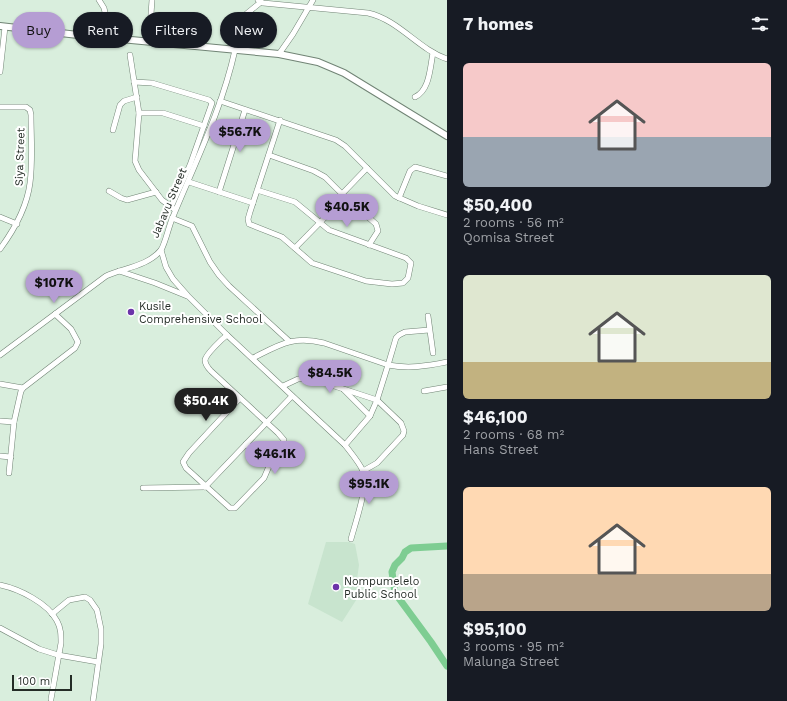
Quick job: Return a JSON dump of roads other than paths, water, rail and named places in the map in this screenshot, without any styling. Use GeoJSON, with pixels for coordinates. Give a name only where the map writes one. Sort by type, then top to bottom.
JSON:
{"type":"FeatureCollection","features":[{"type":"Feature","properties":{"kind":"street"},"geometry":{"type":"LineString","coordinates":[[99,0],[105,12]]}},
{"type":"Feature","properties":{"kind":"street"},"geometry":{"type":"LineString","coordinates":[[152,12],[153,0]]}},
{"type":"Feature","properties":{"kind":"street"},"geometry":{"type":"LineString","coordinates":[[278,54],[293,34],[313,0]]}},
{"type":"Feature","properties":{"kind":"street"},"geometry":{"type":"LineString","coordinates":[[248,12],[260,1],[368,13],[380,16],[433,53],[447,59]]}},
{"type":"Feature","properties":{"kind":"street"},"geometry":{"type":"LineString","coordinates":[[0,70],[2,27],[73,35]]}},
{"type":"Feature","properties":{"kind":"street"},"geometry":{"type":"LineString","coordinates":[[212,48],[278,54],[313,60],[334,68],[447,136]]}},
{"type":"Feature","properties":{"kind":"street","name":"Jabavu Street"},"geometry":{"type":"LineString","coordinates":[[0,355],[106,276],[144,262],[161,250],[174,209],[189,182],[220,101],[230,72],[235,50]]}},
{"type":"Feature","properties":{"kind":"street"},"geometry":{"type":"LineString","coordinates":[[416,97],[426,86],[433,53]]}},
{"type":"Feature","properties":{"kind":"street"},"geometry":{"type":"LineString","coordinates":[[130,55],[134,82],[137,97],[139,114],[135,161],[139,170],[162,200],[174,209],[212,106],[211,102],[152,83],[134,82]]}},
{"type":"Feature","properties":{"kind":"street"},"geometry":{"type":"LineString","coordinates":[[112,130],[120,105],[124,101],[137,97]]}},
{"type":"Feature","properties":{"kind":"street"},"geometry":{"type":"LineString","coordinates":[[220,101],[280,120],[339,142],[399,198],[447,215]]}},
{"type":"Feature","properties":{"kind":"street","name":"Siya Street"},"geometry":{"type":"LineString","coordinates":[[0,107],[26,108],[30,110],[31,115],[30,183],[27,197],[17,224],[0,249]]}},
{"type":"Feature","properties":{"kind":"street"},"geometry":{"type":"LineString","coordinates":[[219,192],[245,110]]}},
{"type":"Feature","properties":{"kind":"street"},"geometry":{"type":"LineString","coordinates":[[139,114],[163,113],[204,126]]}},
{"type":"Feature","properties":{"kind":"street"},"geometry":{"type":"LineString","coordinates":[[257,190],[295,202],[329,230],[408,259],[410,263],[408,278],[403,283],[392,284],[359,279],[310,262],[282,237],[249,224],[248,219],[257,190],[280,120]]}},
{"type":"Feature","properties":{"kind":"street"},"geometry":{"type":"LineString","coordinates":[[269,155],[320,174],[376,224],[378,231],[369,245]]}},
{"type":"Feature","properties":{"kind":"street"},"geometry":{"type":"LineString","coordinates":[[399,198],[410,171],[415,167],[447,176]]}},
{"type":"Feature","properties":{"kind":"street"},"geometry":{"type":"LineString","coordinates":[[295,248],[320,223],[366,168]]}},
{"type":"Feature","properties":{"kind":"street"},"geometry":{"type":"LineString","coordinates":[[189,182],[253,203]]}},
{"type":"Feature","properties":{"kind":"street"},"geometry":{"type":"LineString","coordinates":[[109,191],[127,200],[156,192]]}},
{"type":"Feature","properties":{"kind":"street"},"geometry":{"type":"LineString","coordinates":[[0,217],[17,224]]}},
{"type":"Feature","properties":{"kind":"street"},"geometry":{"type":"LineString","coordinates":[[172,218],[192,226],[210,262],[219,275],[289,341]]}},
{"type":"Feature","properties":{"kind":"street"},"geometry":{"type":"LineString","coordinates":[[161,250],[166,267],[188,296],[227,335],[345,445],[363,471],[365,478],[364,487],[351,539]]}},
{"type":"Feature","properties":{"kind":"street"},"geometry":{"type":"LineString","coordinates":[[118,271],[188,296]]}},
{"type":"Feature","properties":{"kind":"street"},"geometry":{"type":"LineString","coordinates":[[9,473],[14,422],[20,394],[23,388],[78,345],[78,340],[71,329],[55,314]]}},
{"type":"Feature","properties":{"kind":"street"},"geometry":{"type":"LineString","coordinates":[[428,316],[433,353]]}},
{"type":"Feature","properties":{"kind":"street"},"geometry":{"type":"LineString","coordinates":[[345,445],[370,416],[377,400],[397,336],[405,332],[429,330]]}},
{"type":"Feature","properties":{"kind":"street"},"geometry":{"type":"LineString","coordinates":[[227,335],[207,356],[205,360],[209,369],[266,422],[284,440],[283,445],[272,458],[267,474],[264,478],[235,508],[232,509],[227,507],[205,487],[186,468],[183,462],[240,398]]}},
{"type":"Feature","properties":{"kind":"street"},"geometry":{"type":"LineString","coordinates":[[253,358],[289,341],[314,340],[388,365],[399,367],[419,367],[447,362]]}},
{"type":"Feature","properties":{"kind":"street"},"geometry":{"type":"LineString","coordinates":[[283,386],[302,378],[315,380],[377,400],[401,423],[404,431],[400,440],[377,463],[363,471]]}},
{"type":"Feature","properties":{"kind":"street"},"geometry":{"type":"LineString","coordinates":[[0,384],[23,388]]}},
{"type":"Feature","properties":{"kind":"street"},"geometry":{"type":"LineString","coordinates":[[424,391],[447,387]]}},
{"type":"Feature","properties":{"kind":"street"},"geometry":{"type":"LineString","coordinates":[[343,390],[370,416]]}},
{"type":"Feature","properties":{"kind":"street"},"geometry":{"type":"LineString","coordinates":[[144,488],[205,487],[292,396]]}},
{"type":"Feature","properties":{"kind":"street"},"geometry":{"type":"LineString","coordinates":[[0,421],[14,422]]}},
{"type":"Feature","properties":{"kind":"street"},"geometry":{"type":"LineString","coordinates":[[246,444],[270,464]]}},
{"type":"Feature","properties":{"kind":"street"},"geometry":{"type":"LineString","coordinates":[[0,456],[10,457]]}},
{"type":"Feature","properties":{"kind":"street"},"geometry":{"type":"LineString","coordinates":[[0,586],[14,589],[26,594],[52,614],[57,620],[61,633],[61,643],[51,699]]}},
{"type":"Feature","properties":{"kind":"street"},"geometry":{"type":"LineString","coordinates":[[52,614],[69,600],[84,597],[90,600],[97,610],[101,629],[101,644],[93,701]]}},
{"type":"Feature","properties":{"kind":"street"},"geometry":{"type":"LineString","coordinates":[[0,628],[38,649],[58,655],[98,662]]}},
{"type":"Feature","properties":{"kind":"waterway"},"geometry":{"type":"LineString","coordinates":[[447,546],[411,548],[405,552],[402,558],[395,565],[392,572],[395,593],[447,666]]}},
{"type":"Feature","properties":{"kind":"place","name":"Kusile Comprehensive School"},"geometry":{"type":"Point","coordinates":[131,312]}},
{"type":"Feature","properties":{"kind":"place","name":"Nompumelelo Public School"},"geometry":{"type":"Point","coordinates":[336,587]}}]}
